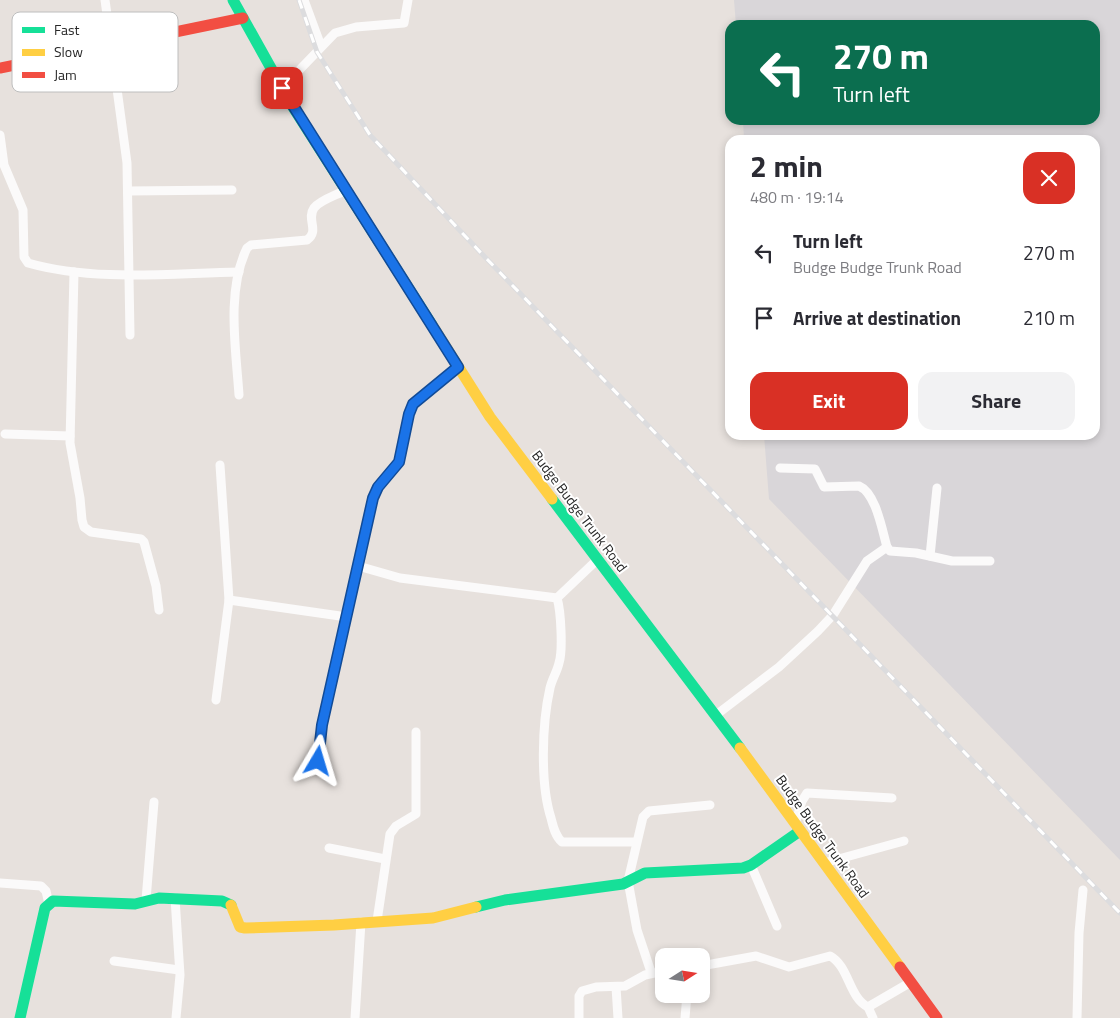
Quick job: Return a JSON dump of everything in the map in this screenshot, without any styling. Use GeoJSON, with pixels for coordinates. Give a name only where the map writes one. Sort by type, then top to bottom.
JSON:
{"type":"FeatureCollection","features":[{"type":"Feature","properties":{"kind":"main road","name":"Budge Budge Trunk Road"},"geometry":{"type":"LineString","coordinates":[[233,0],[282,88],[490,417],[716,715],[937,1018]]}},
{"type":"Feature","properties":{"kind":"main road"},"geometry":{"type":"LineString","coordinates":[[178,32],[243,18]]}},
{"type":"Feature","properties":{"kind":"main road"},"geometry":{"type":"LineString","coordinates":[[20,1018],[43,918],[49,904],[58,900],[135,904],[159,898],[175,898],[228,902],[232,905],[236,922],[240,927],[245,928],[442,916],[505,900],[618,885],[645,873],[734,869],[750,865],[798,827]]}},
{"type":"Feature","properties":{"kind":"street"},"geometry":{"type":"LineString","coordinates":[[304,0],[321,46]]}},
{"type":"Feature","properties":{"kind":"street"},"geometry":{"type":"LineString","coordinates":[[282,88],[321,46],[340,30],[404,23],[408,0]]}},
{"type":"Feature","properties":{"kind":"street"},"geometry":{"type":"LineString","coordinates":[[117,92],[127,163],[130,335]]}},
{"type":"Feature","properties":{"kind":"street"},"geometry":{"type":"LineString","coordinates":[[0,135],[4,165],[23,210],[25,260],[36,265],[74,272],[128,274],[239,272]]}},
{"type":"Feature","properties":{"kind":"street"},"geometry":{"type":"LineString","coordinates":[[128,191],[232,190]]}},
{"type":"Feature","properties":{"kind":"street"},"geometry":{"type":"LineString","coordinates":[[239,395],[235,313],[239,272],[244,254],[251,245],[307,240],[312,237],[314,232],[311,214],[313,209],[346,190]]}},
{"type":"Feature","properties":{"kind":"street"},"geometry":{"type":"LineString","coordinates":[[74,272],[70,436],[84,527],[91,532],[140,539],[144,542],[156,586],[159,610]]}},
{"type":"Feature","properties":{"kind":"street"},"geometry":{"type":"LineString","coordinates":[[318,761],[322,725],[373,498],[378,487],[399,462],[409,414],[413,404],[458,367]]}},
{"type":"Feature","properties":{"kind":"street"},"geometry":{"type":"LineString","coordinates":[[5,434],[70,436]]}},
{"type":"Feature","properties":{"kind":"street"},"geometry":{"type":"LineString","coordinates":[[216,700],[229,600],[220,465]]}},
{"type":"Feature","properties":{"kind":"street"},"geometry":{"type":"LineString","coordinates":[[780,468],[815,469],[824,487],[859,486],[863,488],[874,504],[887,547],[890,551],[896,553],[916,553],[952,561],[990,561]]}},
{"type":"Feature","properties":{"kind":"street"},"geometry":{"type":"LineString","coordinates":[[930,556],[937,488]]}},
{"type":"Feature","properties":{"kind":"street"},"geometry":{"type":"LineString","coordinates":[[716,715],[780,667],[818,631],[833,615],[867,560],[887,547]]}},
{"type":"Feature","properties":{"kind":"street"},"geometry":{"type":"LineString","coordinates":[[557,598],[598,559]]}},
{"type":"Feature","properties":{"kind":"street"},"geometry":{"type":"LineString","coordinates":[[358,566],[400,578],[557,598]]}},
{"type":"Feature","properties":{"kind":"street"},"geometry":{"type":"LineString","coordinates":[[557,598],[561,653],[560,662],[550,687],[546,709],[544,770],[545,800],[555,831],[558,839],[562,842],[636,842]]}},
{"type":"Feature","properties":{"kind":"street"},"geometry":{"type":"LineString","coordinates":[[229,600],[347,617]]}},
{"type":"Feature","properties":{"kind":"street"},"geometry":{"type":"LineString","coordinates":[[377,921],[387,840],[392,830],[416,814],[416,732]]}},
{"type":"Feature","properties":{"kind":"street"},"geometry":{"type":"LineString","coordinates":[[798,827],[802,801],[807,793],[892,798]]}},
{"type":"Feature","properties":{"kind":"street"},"geometry":{"type":"LineString","coordinates":[[146,900],[154,802]]}},
{"type":"Feature","properties":{"kind":"street"},"geometry":{"type":"LineString","coordinates":[[651,972],[637,930],[628,881],[643,817],[649,811],[710,805]]}},
{"type":"Feature","properties":{"kind":"street"},"geometry":{"type":"LineString","coordinates":[[824,863],[904,841]]}},
{"type":"Feature","properties":{"kind":"street"},"geometry":{"type":"LineString","coordinates":[[329,848],[385,858]]}},
{"type":"Feature","properties":{"kind":"street"},"geometry":{"type":"LineString","coordinates":[[750,865],[777,926]]}},
{"type":"Feature","properties":{"kind":"street"},"geometry":{"type":"LineString","coordinates":[[0,884],[42,886],[46,891],[49,904]]}},
{"type":"Feature","properties":{"kind":"street"},"geometry":{"type":"LineString","coordinates":[[1077,1018],[1079,933],[1083,890]]}},
{"type":"Feature","properties":{"kind":"street"},"geometry":{"type":"LineString","coordinates":[[175,898],[179,970],[176,1018]]}},
{"type":"Feature","properties":{"kind":"street"},"geometry":{"type":"LineString","coordinates":[[355,1018],[361,922]]}},
{"type":"Feature","properties":{"kind":"street"},"geometry":{"type":"LineString","coordinates":[[710,964],[756,956],[789,967],[830,956],[840,966],[860,1000],[868,1007],[873,1018]]}},
{"type":"Feature","properties":{"kind":"street"},"geometry":{"type":"LineString","coordinates":[[114,961],[179,970]]}},
{"type":"Feature","properties":{"kind":"street"},"geometry":{"type":"LineString","coordinates":[[579,1018],[579,996],[582,991],[596,987],[616,987],[631,984],[651,972],[655,972]]}},
{"type":"Feature","properties":{"kind":"street"},"geometry":{"type":"LineString","coordinates":[[868,1007],[911,982]]}},
{"type":"Feature","properties":{"kind":"street"},"geometry":{"type":"LineString","coordinates":[[616,987],[618,1018]]}},
{"type":"Feature","properties":{"kind":"street"},"geometry":{"type":"LineString","coordinates":[[685,1018],[686,1003]]}},
{"type":"Feature","properties":{"kind":"shaded area"},"geometry":{"type":"Polygon","coordinates":[[[734,0],[1120,0],[1120,860],[769,499],[764,440],[1100,440],[1100,135],[744,135],[743,125],[1100,125],[1100,20],[736,20],[734,0]]]}},
{"type":"Feature","properties":{"kind":"railway"},"geometry":{"type":"LineString","coordinates":[[299,0],[317,52],[370,135],[482,254],[1120,913]]}},
{"type":"Feature","properties":{"kind":"traffic: fast"},"geometry":{"type":"LineString","coordinates":[[233,0],[291,104],[432,325]]}},
{"type":"Feature","properties":{"kind":"traffic: fast"},"geometry":{"type":"LineString","coordinates":[[552,499],[740,748]]}},
{"type":"Feature","properties":{"kind":"traffic: fast"},"geometry":{"type":"LineString","coordinates":[[476,907],[505,900],[623,884],[645,873],[743,868],[751,865],[800,831]]}},
{"type":"Feature","properties":{"kind":"traffic: fast"},"geometry":{"type":"LineString","coordinates":[[20,1018],[45,908],[53,901],[135,904],[159,898],[222,901],[231,905]]}},
{"type":"Feature","properties":{"kind":"traffic: slow"},"geometry":{"type":"LineString","coordinates":[[432,325],[490,417],[552,499]]}},
{"type":"Feature","properties":{"kind":"traffic: slow"},"geometry":{"type":"LineString","coordinates":[[740,748],[900,967]]}},
{"type":"Feature","properties":{"kind":"traffic: slow"},"geometry":{"type":"LineString","coordinates":[[231,905],[240,927],[245,928],[334,925],[433,918],[476,907]]}},
{"type":"Feature","properties":{"kind":"traffic: jam"},"geometry":{"type":"LineString","coordinates":[[178,31],[243,18]]}},
{"type":"Feature","properties":{"kind":"traffic: jam"},"geometry":{"type":"LineString","coordinates":[[0,68],[12,66]]}},
{"type":"Feature","properties":{"kind":"traffic: jam"},"geometry":{"type":"LineString","coordinates":[[900,967],[937,1018]]}},
{"type":"Feature","properties":{"kind":"route"},"geometry":{"type":"LineString","coordinates":[[282,88],[458,367],[413,404],[409,414],[402,456],[378,487],[373,498],[322,725],[318,761]]}}]}
